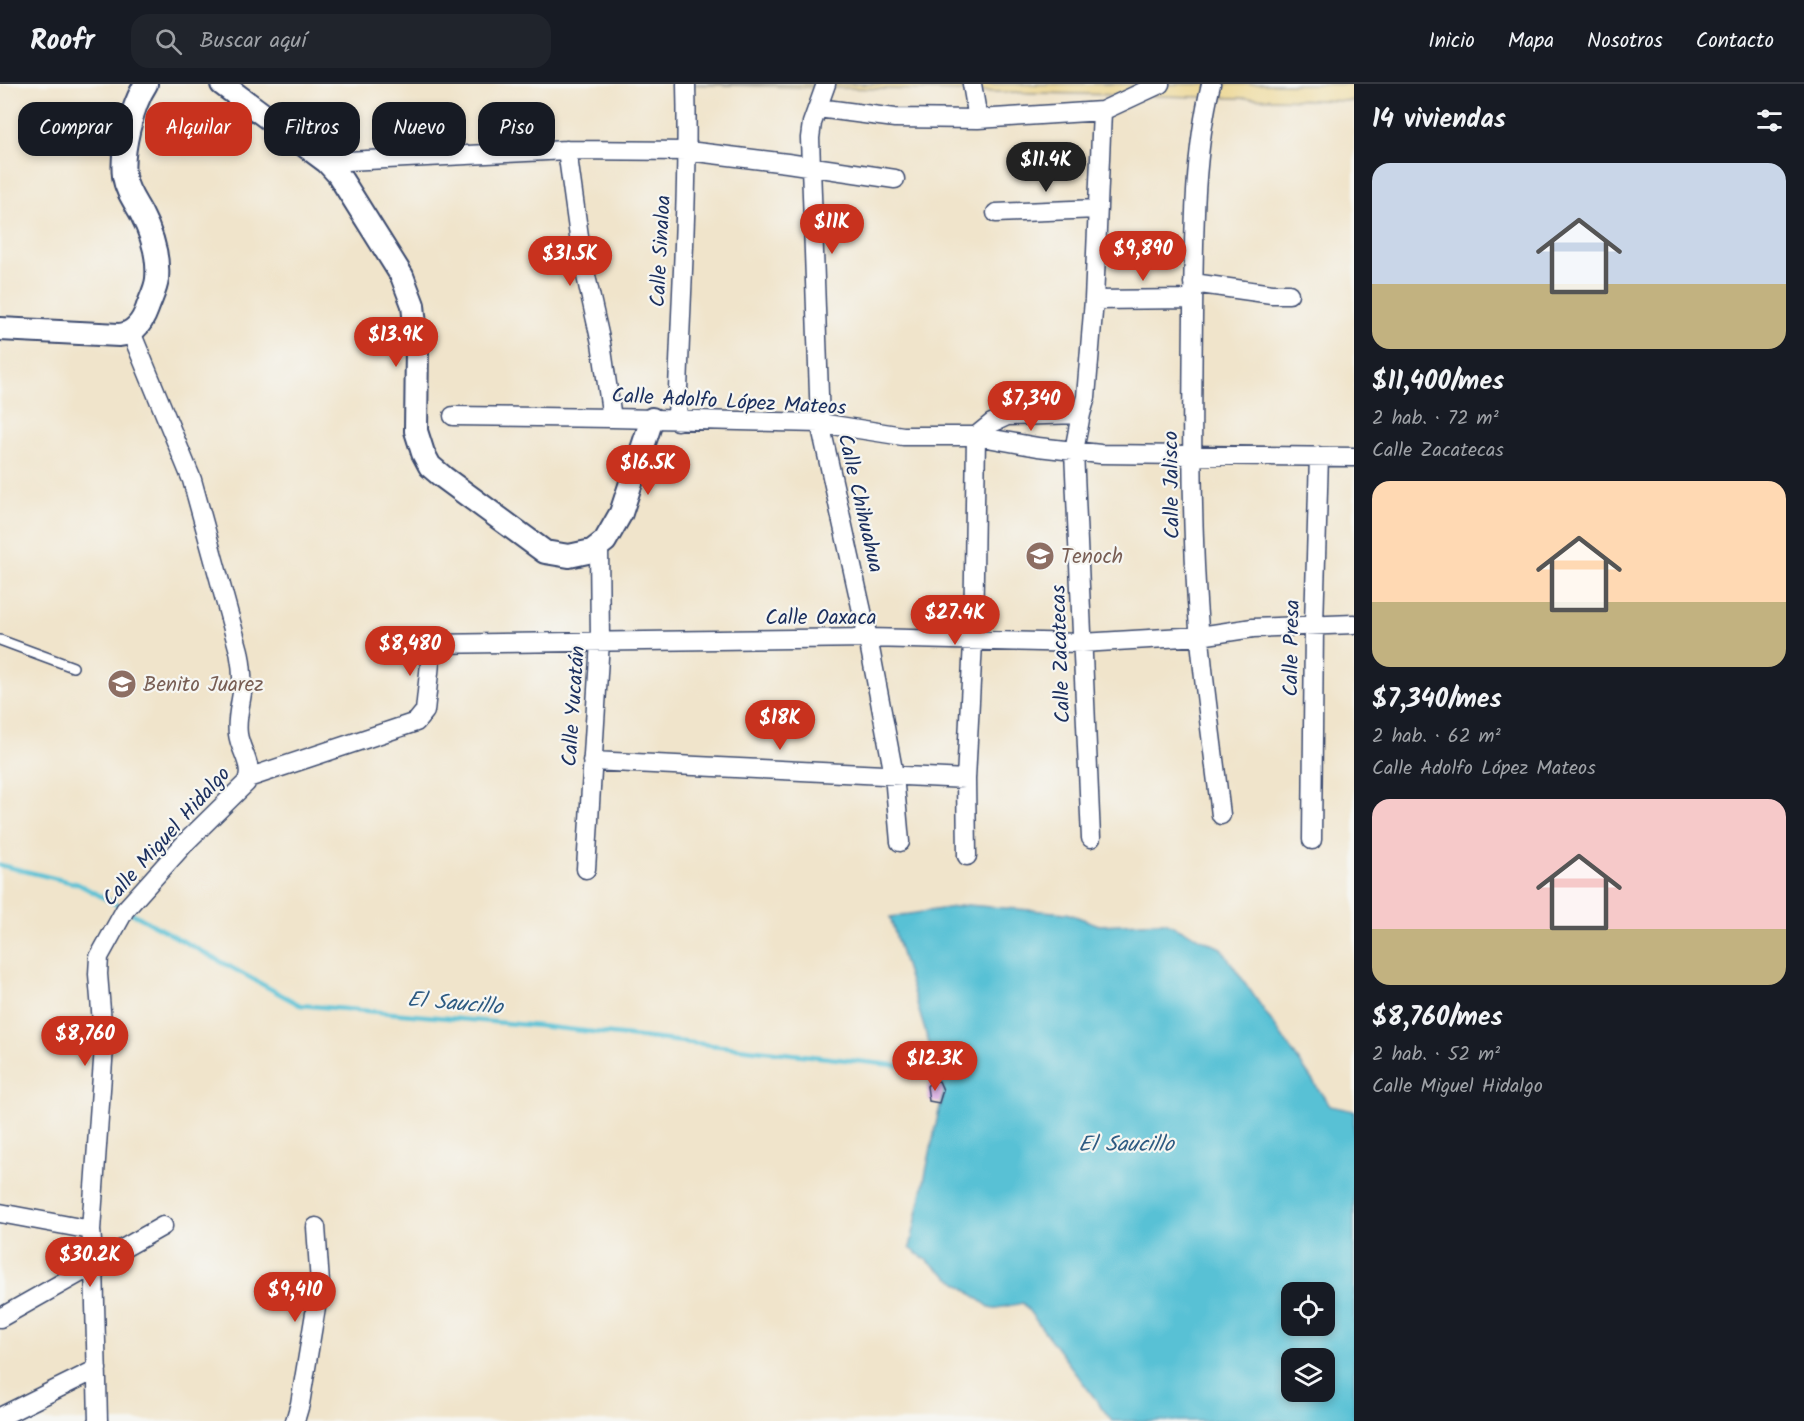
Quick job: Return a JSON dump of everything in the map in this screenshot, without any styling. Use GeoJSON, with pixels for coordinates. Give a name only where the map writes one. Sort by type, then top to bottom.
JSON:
{"type":"FeatureCollection","features":[{"type":"Feature","properties":{"kind":"street"},"geometry":{"type":"LineString","coordinates":[[222,84],[327,162],[347,184],[402,276],[413,305],[417,346],[416,431],[430,466],[452,484],[545,552],[570,556],[592,551],[610,534],[621,513],[652,419]]}},
{"type":"Feature","properties":{"kind":"street","name":"Calle Sinaloa"},"geometry":{"type":"LineString","coordinates":[[677,421],[687,151],[686,84]]}},
{"type":"Feature","properties":{"kind":"street","name":"Calle Chihuahua"},"geometry":{"type":"LineString","coordinates":[[826,84],[812,123],[810,138],[820,423],[868,638],[894,775],[900,842]]}},
{"type":"Feature","properties":{"kind":"street"},"geometry":{"type":"LineString","coordinates":[[972,84],[978,119]]}},
{"type":"Feature","properties":{"kind":"street"},"geometry":{"type":"LineString","coordinates":[[818,108],[895,118],[978,119],[1102,111],[1160,84]]}},
{"type":"Feature","properties":{"kind":"street","name":"Calle Jalisco"},"geometry":{"type":"LineString","coordinates":[[1211,84],[1198,153],[1193,291],[1192,454],[1200,636],[1221,815]]}},
{"type":"Feature","properties":{"kind":"street"},"geometry":{"type":"LineString","coordinates":[[0,329],[119,335],[131,332],[141,324],[157,281],[156,253],[150,229],[125,184],[124,172],[128,134],[144,85]]}},
{"type":"Feature","properties":{"kind":"street","name":"Calle Zacatecas"},"geometry":{"type":"LineString","coordinates":[[1091,838],[1074,451],[1086,397],[1094,300],[1102,111]]}},
{"type":"Feature","properties":{"kind":"street"},"geometry":{"type":"LineString","coordinates":[[327,162],[567,150],[687,151],[895,179]]}},
{"type":"Feature","properties":{"kind":"street"},"geometry":{"type":"LineString","coordinates":[[567,150],[582,258],[601,343],[612,417]]}},
{"type":"Feature","properties":{"kind":"street"},"geometry":{"type":"LineString","coordinates":[[996,213],[1098,209]]}},
{"type":"Feature","properties":{"kind":"street"},"geometry":{"type":"LineString","coordinates":[[1094,300],[1193,291],[1289,294]]}},
{"type":"Feature","properties":{"kind":"street","name":"Calle Miguel Hidalgo"},"geometry":{"type":"LineString","coordinates":[[98,1421],[91,1230],[104,1047],[98,974],[99,957],[125,910],[248,778],[249,768],[239,742],[237,728],[243,669],[239,651],[192,480],[131,332]]}},
{"type":"Feature","properties":{"kind":"street"},"geometry":{"type":"LineString","coordinates":[[967,856],[966,779],[973,642],[976,436],[992,423],[1007,416],[1081,414]]}},
{"type":"Feature","properties":{"kind":"street","name":"Calle Adolfo López Mateos"},"geometry":{"type":"LineString","coordinates":[[453,416],[612,417],[677,421],[820,423],[903,436],[976,436],[1038,447],[1100,454],[1354,457]]}},
{"type":"Feature","properties":{"kind":"street","name":"Calle Presa"},"geometry":{"type":"LineString","coordinates":[[1312,840],[1314,625],[1319,456]]}},
{"type":"Feature","properties":{"kind":"street","name":"Calle Yucatán"},"geometry":{"type":"LineString","coordinates":[[586,869],[600,641],[599,546]]}},
{"type":"Feature","properties":{"kind":"street","name":"Calle Oaxaca"},"geometry":{"type":"LineString","coordinates":[[248,778],[416,722],[425,711],[432,644],[868,638],[1082,643],[1200,636],[1252,628],[1354,624]]}},
{"type":"Feature","properties":{"kind":"street"},"geometry":{"type":"LineString","coordinates":[[592,760],[966,779]]}},
{"type":"Feature","properties":{"kind":"street"},"geometry":{"type":"LineString","coordinates":[[0,1213],[91,1230]]}},
{"type":"Feature","properties":{"kind":"street"},"geometry":{"type":"LineString","coordinates":[[0,1318],[163,1226]]}},
{"type":"Feature","properties":{"kind":"street"},"geometry":{"type":"LineString","coordinates":[[295,1421],[300,1404],[320,1283],[316,1227]]}},
{"type":"Feature","properties":{"kind":"street"},"geometry":{"type":"LineString","coordinates":[[0,1417],[96,1369]]}},
{"type":"Feature","properties":{"kind":"lane"},"geometry":{"type":"LineString","coordinates":[[0,640],[73,667]]}},
{"type":"Feature","properties":{"kind":"sand"},"geometry":{"type":"Polygon","coordinates":[[[687,84],[1354,84],[1354,101],[687,84]]]}},
{"type":"Feature","properties":{"kind":"water","name":"El Saucillo"},"geometry":{"type":"Polygon","coordinates":[[[967,905],[1067,913],[1099,925],[1165,922],[1221,948],[1330,1106],[1354,1111],[1354,1421],[1112,1421],[1023,1303],[992,1309],[910,1248],[944,1092],[890,917],[967,905]]]}},
{"type":"Feature","properties":{"kind":"building"},"geometry":{"type":"Polygon","coordinates":[[[939,1081],[943,1090],[939,1103],[929,1101],[927,1086],[931,1082],[939,1081]]]}},
{"type":"Feature","properties":{"kind":"waterway","name":"El Saucillo"},"geometry":{"type":"LineString","coordinates":[[0,865],[78,884],[121,907]]}},
{"type":"Feature","properties":{"kind":"waterway","name":"El Saucillo"},"geometry":{"type":"LineString","coordinates":[[128,911],[300,1005],[539,1026],[938,1070]]}},
{"type":"Feature","properties":{"kind":"place","name":"Tenoch"},"geometry":{"type":"Point","coordinates":[1040,556]}},
{"type":"Feature","properties":{"kind":"place","name":"Benito Juarez"},"geometry":{"type":"Point","coordinates":[122,684]}}]}
